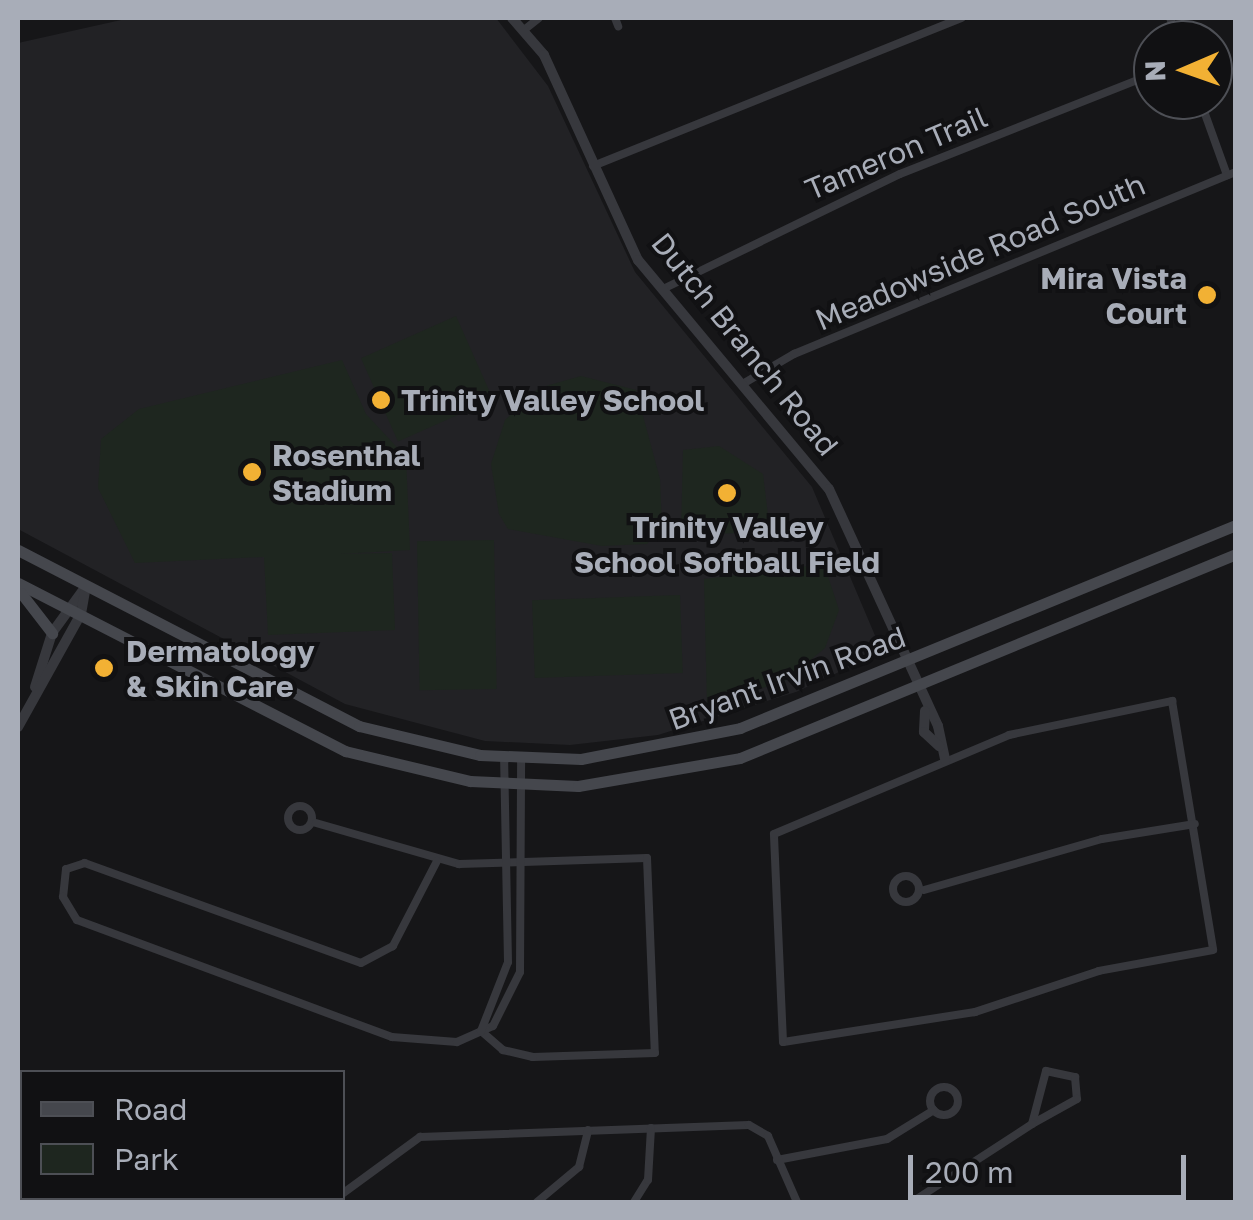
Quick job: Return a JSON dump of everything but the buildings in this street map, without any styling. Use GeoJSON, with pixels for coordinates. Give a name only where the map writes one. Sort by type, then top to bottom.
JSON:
{"type":"FeatureCollection","features":[{"type":"Feature","properties":{"kind":"main road","name":"Bryant Irvin Road"},"geometry":{"type":"LineString","coordinates":[[18,550],[328,713],[438,748],[521,758],[618,757],[697,742],[904,663],[1236,525]]}},
{"type":"Feature","properties":{"kind":"main road","name":"Bryant Irvin Road"},"geometry":{"type":"LineString","coordinates":[[18,583],[345,751],[501,786],[518,786],[706,769],[916,689],[1236,554]]}},
{"type":"Feature","properties":{"kind":"main road"},"geometry":{"type":"LineString","coordinates":[[18,592],[52,633]]}},
{"type":"Feature","properties":{"kind":"street","name":"Dutch Branch Road"},"geometry":{"type":"LineString","coordinates":[[512,18],[524,30],[564,93],[593,166],[664,290],[746,382],[829,488],[944,760]]}},
{"type":"Feature","properties":{"kind":"street"},"geometry":{"type":"LineString","coordinates":[[524,30],[539,18]]}},
{"type":"Feature","properties":{"kind":"street"},"geometry":{"type":"LineString","coordinates":[[593,166],[962,18]]}},
{"type":"Feature","properties":{"kind":"street","name":"Tameron Trail"},"geometry":{"type":"LineString","coordinates":[[664,290],[900,174],[1133,82]]}},
{"type":"Feature","properties":{"kind":"street"},"geometry":{"type":"LineString","coordinates":[[1208,120],[1231,173]]}},
{"type":"Feature","properties":{"kind":"street","name":"Meadowside Road South"},"geometry":{"type":"LineString","coordinates":[[746,382],[794,354],[1231,173]]}},
{"type":"Feature","properties":{"kind":"street"},"geometry":{"type":"LineString","coordinates":[[18,726],[52,633],[86,587]]}},
{"type":"Feature","properties":{"kind":"street"},"geometry":{"type":"LineString","coordinates":[[35,687],[80,614],[86,587]]}},
{"type":"Feature","properties":{"kind":"street"},"geometry":{"type":"LineString","coordinates":[[1175,702],[1212,950],[1098,971],[940,1019],[783,1042],[774,834],[944,760],[1047,723],[1175,702]]}},
{"type":"Feature","properties":{"kind":"street"},"geometry":{"type":"LineString","coordinates":[[481,1030],[506,975],[501,786],[504,757]]}},
{"type":"Feature","properties":{"kind":"street"},"geometry":{"type":"LineString","coordinates":[[437,861],[392,946],[361,963],[85,863],[63,877],[64,908],[77,920],[416,1045],[481,1030],[503,1014],[520,972],[517,864],[521,758]]}},
{"type":"Feature","properties":{"kind":"street"},"geometry":{"type":"LineString","coordinates":[[316,824],[437,861],[504,865],[647,858],[654,1053],[533,1057],[502,1050],[481,1030]]}},
{"type":"Feature","properties":{"kind":"street"},"geometry":{"type":"LineString","coordinates":[[924,890],[1102,839],[1195,824]]}},
{"type":"Feature","properties":{"kind":"street"},"geometry":{"type":"LineString","coordinates":[[912,1202],[1032,1124],[1070,1109],[1075,1077],[1058,1069],[1038,1078],[1032,1124]]}},
{"type":"Feature","properties":{"kind":"street"},"geometry":{"type":"LineString","coordinates":[[777,1160],[888,1139],[934,1110]]}},
{"type":"Feature","properties":{"kind":"street"},"geometry":{"type":"LineString","coordinates":[[345,1192],[420,1138],[749,1125],[768,1136],[797,1202]]}},
{"type":"Feature","properties":{"kind":"street"},"geometry":{"type":"LineString","coordinates":[[634,1202],[648,1180],[652,1128]]}},
{"type":"Feature","properties":{"kind":"street"},"geometry":{"type":"LineString","coordinates":[[536,1202],[579,1167],[588,1130]]}},
{"type":"Feature","properties":{"kind":"street"},"geometry":{"type":"LineString","coordinates":[[233,1200],[245,1202]]}},
{"type":"Feature","properties":{"kind":"shaded area","name":"Trinity Valley School"},"geometry":{"type":"Polygon","coordinates":[[[130,18],[496,18],[548,86],[635,272],[812,487],[882,652],[796,692],[658,735],[570,745],[485,741],[345,704],[18,529],[18,43],[130,18]]]}},
{"type":"Feature","properties":{"kind":"green space"},"geometry":{"type":"Polygon","coordinates":[[[456,316],[493,399],[398,441],[361,358],[456,316]]]}},
{"type":"Feature","properties":{"kind":"green space","name":"Rosenthal Stadium"},"geometry":{"type":"Polygon","coordinates":[[[342,360],[366,414],[406,457],[410,550],[340,554],[392,553],[395,630],[268,635],[264,557],[135,563],[98,488],[101,439],[139,409],[342,360]]]}},
{"type":"Feature","properties":{"kind":"green space"},"geometry":{"type":"Polygon","coordinates":[[[581,376],[636,390],[660,479],[662,526],[647,544],[602,546],[508,529],[499,514],[491,464],[505,420],[539,388],[581,376]]]}},
{"type":"Feature","properties":{"kind":"green space","name":"Trinity Valley School Softball Field"},"geometry":{"type":"Polygon","coordinates":[[[719,446],[763,474],[770,532],[681,535],[683,450],[719,446]]]}},
{"type":"Feature","properties":{"kind":"green space"},"geometry":{"type":"Polygon","coordinates":[[[494,540],[497,689],[420,690],[417,541],[494,540]]]}},
{"type":"Feature","properties":{"kind":"green space"},"geometry":{"type":"Polygon","coordinates":[[[824,564],[839,610],[825,648],[785,681],[707,705],[704,579],[824,564]]]}},
{"type":"Feature","properties":{"kind":"green space"},"geometry":{"type":"Polygon","coordinates":[[[680,595],[683,673],[535,678],[532,600],[680,595]]]}},
{"type":"Feature","properties":{"kind":"place","name":"Mira Vista Court"},"geometry":{"type":"Point","coordinates":[1207,295]}},
{"type":"Feature","properties":{"kind":"place","name":"Trinity Valley School"},"geometry":{"type":"Point","coordinates":[381,400]}},
{"type":"Feature","properties":{"kind":"place","name":"Rosenthal Stadium"},"geometry":{"type":"Point","coordinates":[252,472]}},
{"type":"Feature","properties":{"kind":"place","name":"Trinity Valley School Softball Field"},"geometry":{"type":"Point","coordinates":[727,493]}},
{"type":"Feature","properties":{"kind":"place","name":"Dermatology & Skin Care"},"geometry":{"type":"Point","coordinates":[104,668]}}]}
